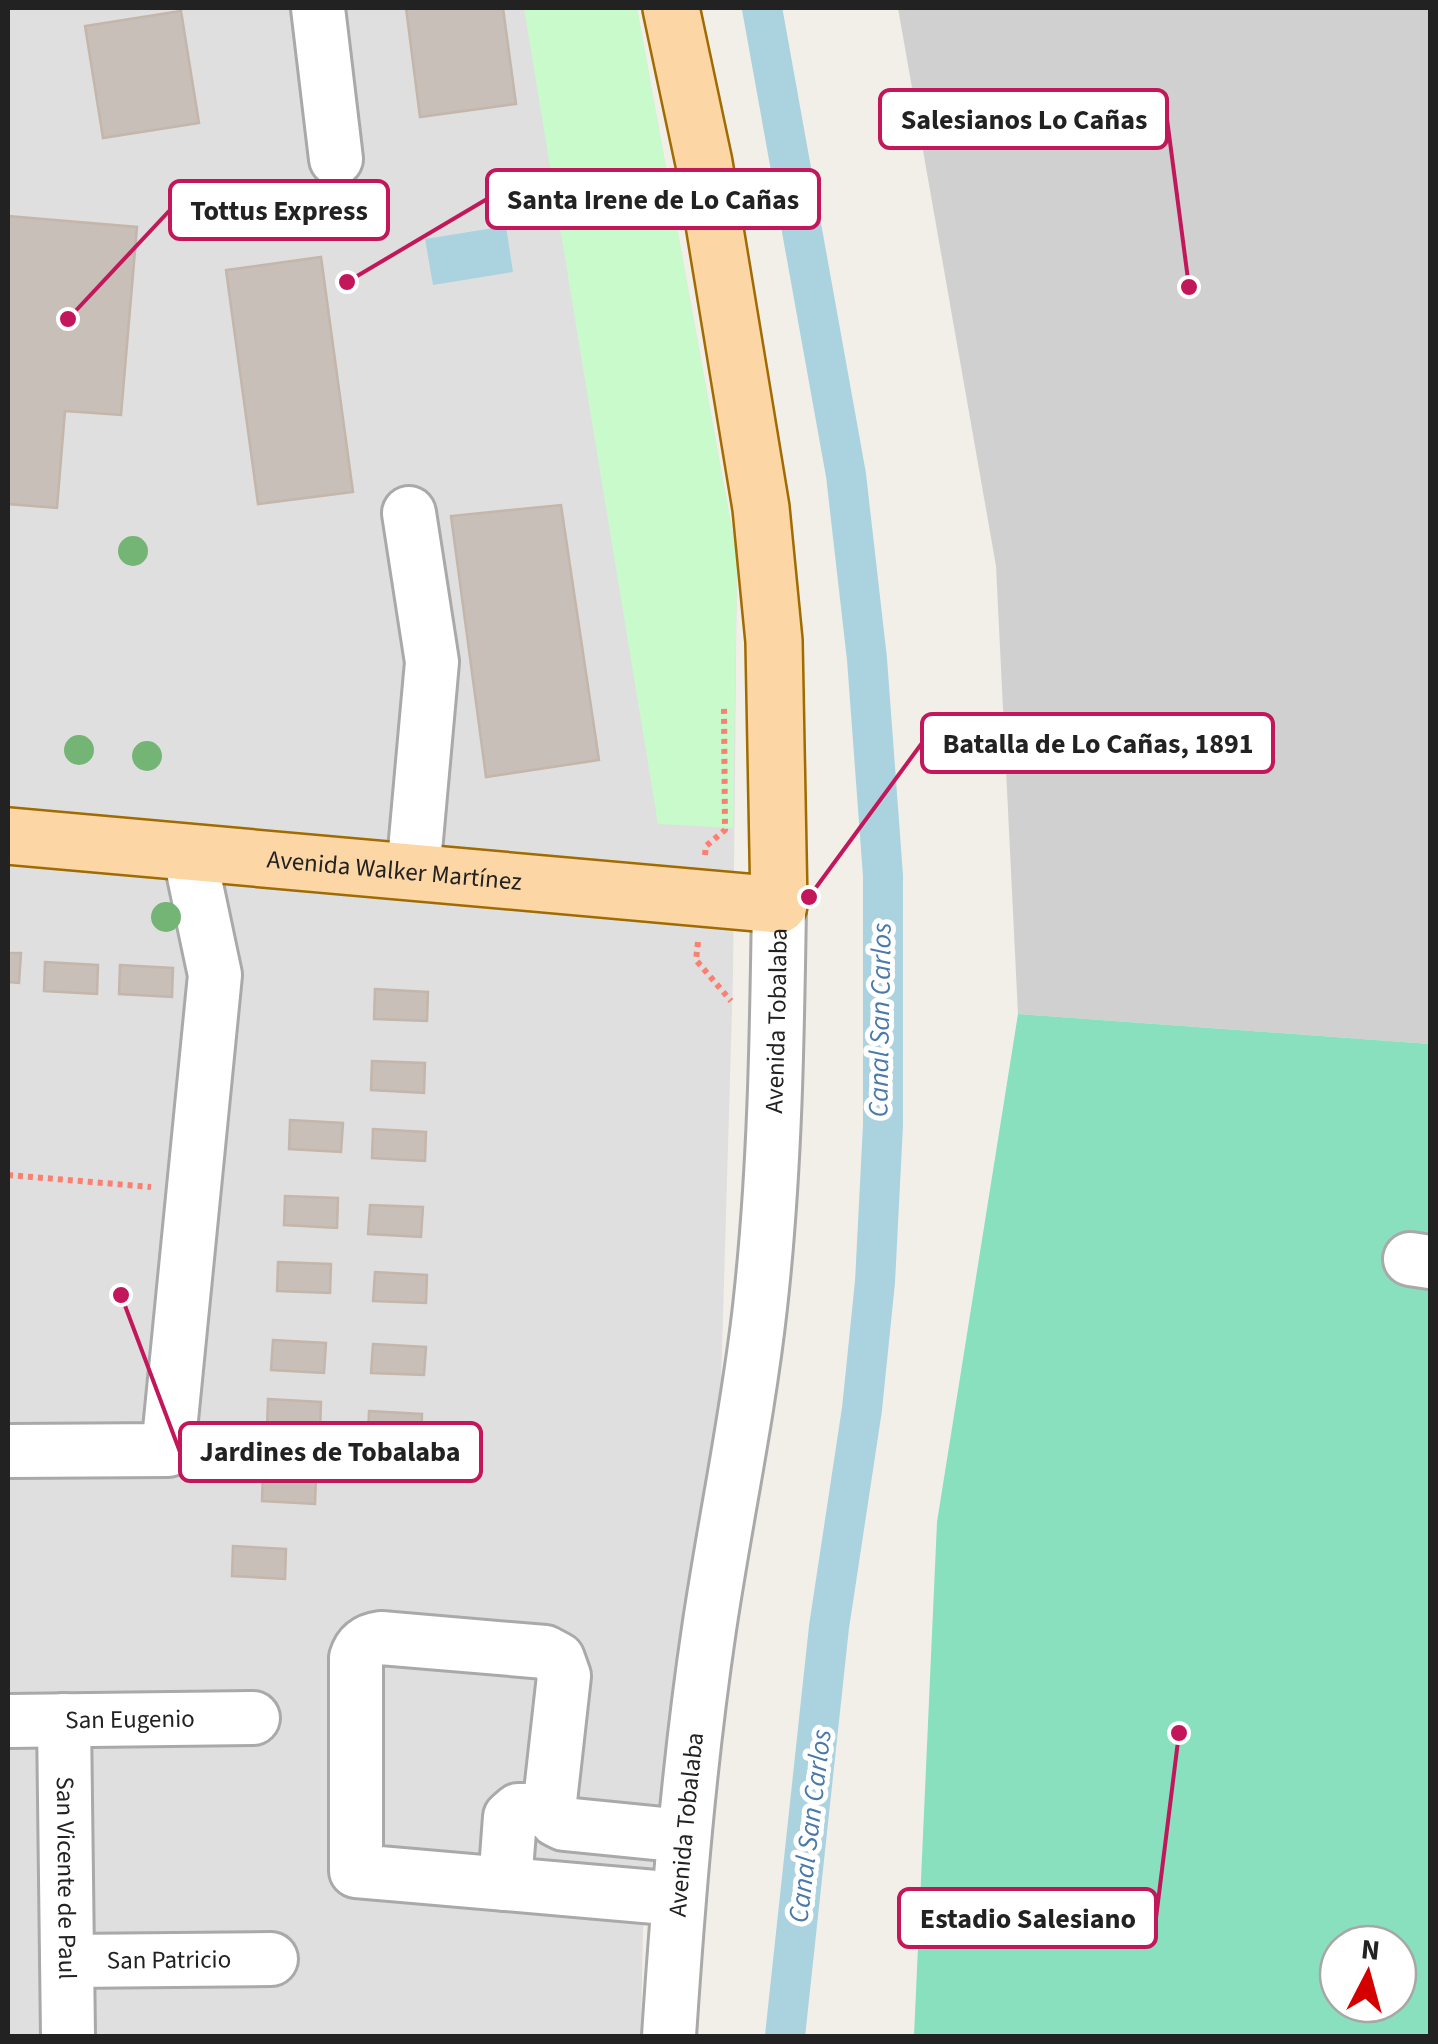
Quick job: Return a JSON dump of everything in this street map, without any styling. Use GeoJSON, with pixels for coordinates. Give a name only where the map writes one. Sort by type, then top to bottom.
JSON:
{"type":"FeatureCollection","features":[{"type":"Feature","properties":{"kind":"main road","name":"Avenida Tobalaba"},"geometry":{"type":"LineString","coordinates":[[671,8],[704,163],[761,508],[775,660],[779,905]]}},
{"type":"Feature","properties":{"kind":"main road","name":"Avenida Walker Martínez"},"geometry":{"type":"LineString","coordinates":[[8,836],[779,905]]}},
{"type":"Feature","properties":{"kind":"street"},"geometry":{"type":"LineString","coordinates":[[318,8],[336,160]]}},
{"type":"Feature","properties":{"kind":"street"},"geometry":{"type":"LineString","coordinates":[[408,513],[432,662],[413,873]]}},
{"type":"Feature","properties":{"kind":"street"},"geometry":{"type":"LineString","coordinates":[[8,1451],[168,1450],[215,975],[189,852]]}},
{"type":"Feature","properties":{"kind":"street","name":"Avenida Tobalaba"},"geometry":{"type":"LineString","coordinates":[[670,2036],[684,1836],[710,1627],[739,1463],[760,1304],[772,1146],[779,905]]}},
{"type":"Feature","properties":{"kind":"street"},"geometry":{"type":"LineString","coordinates":[[678,1899],[356,1871],[359,1650],[372,1639],[381,1638],[545,1652],[558,1659],[564,1676],[549,1810],[556,1820],[684,1836]]}},
{"type":"Feature","properties":{"kind":"street","name":"San Eugenio"},"geometry":{"type":"LineString","coordinates":[[8,1721],[254,1718]]}},
{"type":"Feature","properties":{"kind":"street","name":"San Vicente de Paul"},"geometry":{"type":"LineString","coordinates":[[64,1720],[68,2036]]}},
{"type":"Feature","properties":{"kind":"street"},"geometry":{"type":"LineString","coordinates":[[506,1884],[510,1817],[518,1810],[549,1810]]}},
{"type":"Feature","properties":{"kind":"street","name":"San Patricio"},"geometry":{"type":"LineString","coordinates":[[67,1961],[272,1959]]}},
{"type":"Feature","properties":{"kind":"path"},"geometry":{"type":"LineString","coordinates":[[724,690],[725,830],[706,846],[696,960],[733,1003]]}},
{"type":"Feature","properties":{"kind":"path"},"geometry":{"type":"LineString","coordinates":[[8,1175],[194,1191]]}},
{"type":"Feature","properties":{"kind":"shaded area"},"geometry":{"type":"Polygon","coordinates":[[[8,8],[637,8],[737,557],[733,976],[721,1385],[643,1930],[641,2036],[8,2036],[8,8]]]}},
{"type":"Feature","properties":{"kind":"shaded area"},"geometry":{"type":"Polygon","coordinates":[[[898,8],[1430,8],[1430,1044],[1018,1014],[996,566],[898,8]]]}},
{"type":"Feature","properties":{"kind":"green space"},"geometry":{"type":"Polygon","coordinates":[[[524,8],[637,8],[737,557],[733,828],[658,824],[524,8]]]}},
{"type":"Feature","properties":{"kind":"green space"},"geometry":{"type":"Polygon","coordinates":[[[1018,1014],[1430,1044],[1430,2036],[914,2036],[937,1522],[1018,1014]]]}},
{"type":"Feature","properties":{"kind":"water"},"geometry":{"type":"Polygon","coordinates":[[[506,226],[513,272],[433,285],[425,239],[506,226]]]}},
{"type":"Feature","properties":{"kind":"building"},"geometry":{"type":"Polygon","coordinates":[[[406,8],[503,8],[516,104],[420,117],[406,8]]]}},
{"type":"Feature","properties":{"kind":"building"},"geometry":{"type":"Polygon","coordinates":[[[181,11],[199,123],[103,138],[85,26],[181,11]]]}},
{"type":"Feature","properties":{"kind":"building"},"geometry":{"type":"Polygon","coordinates":[[[8,216],[137,227],[121,415],[65,411],[57,508],[8,504],[8,216]]]}},
{"type":"Feature","properties":{"kind":"building"},"geometry":{"type":"Polygon","coordinates":[[[321,257],[353,492],[258,504],[226,270],[321,257]]]}},
{"type":"Feature","properties":{"kind":"building"},"geometry":{"type":"Polygon","coordinates":[[[561,505],[599,760],[486,777],[451,516],[561,505]]]}},
{"type":"Feature","properties":{"kind":"building"},"geometry":{"type":"Polygon","coordinates":[[[8,953],[21,953],[19,983],[8,982],[8,953]]]}},
{"type":"Feature","properties":{"kind":"building"},"geometry":{"type":"Polygon","coordinates":[[[45,962],[98,965],[97,994],[44,991],[45,962]]]}},
{"type":"Feature","properties":{"kind":"building"},"geometry":{"type":"Polygon","coordinates":[[[120,965],[173,968],[172,997],[119,994],[120,965]]]}},
{"type":"Feature","properties":{"kind":"building"},"geometry":{"type":"Polygon","coordinates":[[[375,989],[428,992],[427,1021],[374,1019],[375,989]]]}},
{"type":"Feature","properties":{"kind":"building"},"geometry":{"type":"Polygon","coordinates":[[[372,1061],[425,1063],[424,1093],[371,1090],[372,1061]]]}},
{"type":"Feature","properties":{"kind":"building"},"geometry":{"type":"Polygon","coordinates":[[[290,1120],[343,1123],[341,1152],[289,1149],[290,1120]]]}},
{"type":"Feature","properties":{"kind":"building"},"geometry":{"type":"Polygon","coordinates":[[[373,1129],[426,1132],[425,1161],[372,1158],[373,1129]]]}},
{"type":"Feature","properties":{"kind":"building"},"geometry":{"type":"Polygon","coordinates":[[[285,1196],[338,1198],[337,1228],[284,1225],[285,1196]]]}},
{"type":"Feature","properties":{"kind":"building"},"geometry":{"type":"Polygon","coordinates":[[[370,1205],[423,1207],[421,1237],[368,1234],[370,1205]]]}},
{"type":"Feature","properties":{"kind":"building"},"geometry":{"type":"Polygon","coordinates":[[[278,1262],[331,1264],[330,1293],[277,1291],[278,1262]]]}},
{"type":"Feature","properties":{"kind":"building"},"geometry":{"type":"Polygon","coordinates":[[[375,1272],[427,1275],[426,1303],[373,1301],[375,1272]]]}},
{"type":"Feature","properties":{"kind":"building"},"geometry":{"type":"Polygon","coordinates":[[[273,1340],[326,1343],[324,1373],[271,1370],[273,1340]]]}},
{"type":"Feature","properties":{"kind":"building"},"geometry":{"type":"Polygon","coordinates":[[[373,1344],[426,1347],[424,1375],[371,1373],[373,1344]]]}},
{"type":"Feature","properties":{"kind":"building"},"geometry":{"type":"Polygon","coordinates":[[[268,1399],[321,1402],[320,1431],[267,1428],[268,1399]]]}},
{"type":"Feature","properties":{"kind":"building"},"geometry":{"type":"Polygon","coordinates":[[[369,1411],[422,1414],[421,1443],[368,1440],[369,1411]]]}},
{"type":"Feature","properties":{"kind":"building"},"geometry":{"type":"Polygon","coordinates":[[[263,1472],[316,1475],[315,1504],[262,1501],[263,1472]]]}},
{"type":"Feature","properties":{"kind":"building"},"geometry":{"type":"Polygon","coordinates":[[[233,1546],[286,1549],[285,1579],[232,1576],[233,1546]]]}},
{"type":"Feature","properties":{"kind":"waterway","name":"Canal San Carlos"},"geometry":{"type":"LineString","coordinates":[[762,8],[846,475],[867,659],[883,876],[883,1125],[875,1282],[862,1409],[829,1627],[785,2036]]}},
{"type":"Feature","properties":{"kind":"place","name":"Santa Irene de Lo Cañas"},"geometry":{"type":"Point","coordinates":[347,282]}},
{"type":"Feature","properties":{"kind":"place","name":"Salesianos Lo Cañas"},"geometry":{"type":"Point","coordinates":[1189,287]}},
{"type":"Feature","properties":{"kind":"place","name":"Tottus Express"},"geometry":{"type":"Point","coordinates":[68,319]}},
{"type":"Feature","properties":{"kind":"place","name":"Batalla de Lo Cañas, 1891"},"geometry":{"type":"Point","coordinates":[809,897]}},
{"type":"Feature","properties":{"kind":"place","name":"Jardines de Tobalaba"},"geometry":{"type":"Point","coordinates":[121,1295]}},
{"type":"Feature","properties":{"kind":"place","name":"Estadio Salesiano"},"geometry":{"type":"Point","coordinates":[1179,1733]}}]}
